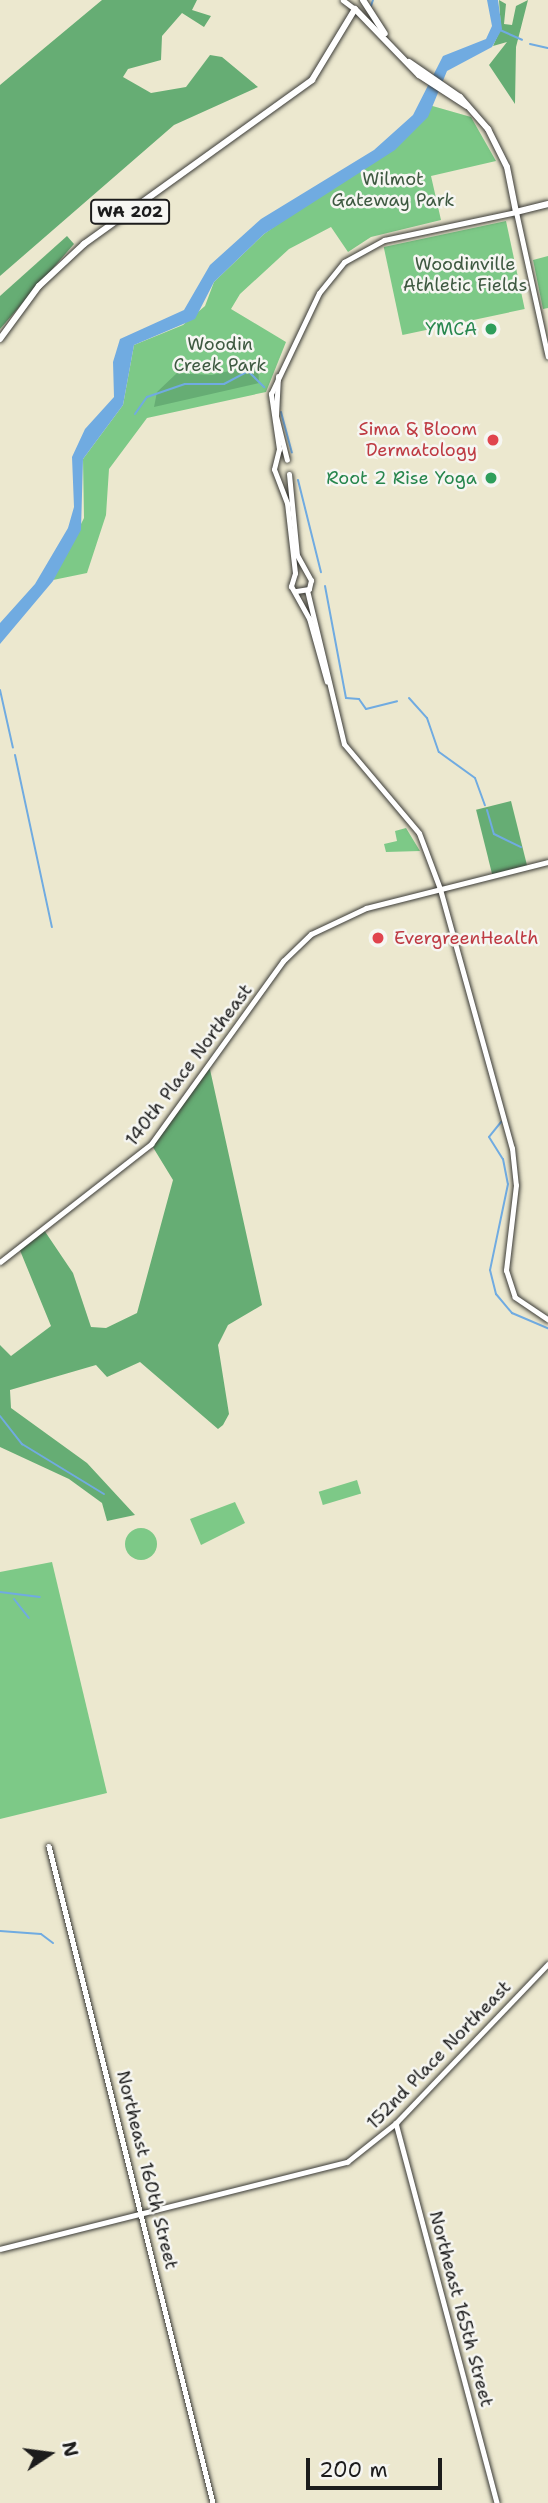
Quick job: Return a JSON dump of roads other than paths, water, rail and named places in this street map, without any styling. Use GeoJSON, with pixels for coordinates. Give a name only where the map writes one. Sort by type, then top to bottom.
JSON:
{"type":"FeatureCollection","features":[{"type":"Feature","properties":{"kind":"main road"},"geometry":{"type":"LineString","coordinates":[[387,39],[361,0],[355,9],[404,59],[450,89],[498,145],[516,212],[548,358]]}},
{"type":"Feature","properties":{"kind":"main road","name":"WA 202"},"geometry":{"type":"LineString","coordinates":[[0,339],[39,286],[84,244],[312,80],[355,9]]}},
{"type":"Feature","properties":{"kind":"main road"},"geometry":{"type":"LineString","coordinates":[[422,72],[449,98],[467,106]]}},
{"type":"Feature","properties":{"kind":"main road"},"geometry":{"type":"LineString","coordinates":[[329,685],[291,582],[295,573],[276,461],[270,406],[278,376],[319,293],[352,256],[384,240],[548,204]]}},
{"type":"Feature","properties":{"kind":"main road"},"geometry":{"type":"LineString","coordinates":[[538,317],[548,314]]}},
{"type":"Feature","properties":{"kind":"main road"},"geometry":{"type":"LineString","coordinates":[[278,376],[276,416],[287,460],[297,555],[311,580],[307,590],[344,744],[419,833],[440,889],[512,1148],[516,1185],[506,1270],[515,1297]]}},
{"type":"Feature","properties":{"kind":"main road"},"geometry":{"type":"LineString","coordinates":[[276,461],[287,460]]}},
{"type":"Feature","properties":{"kind":"main road"},"geometry":{"type":"LineString","coordinates":[[279,476],[289,474]]}},
{"type":"Feature","properties":{"kind":"main road"},"geometry":{"type":"LineString","coordinates":[[295,573],[305,572]]}},
{"type":"Feature","properties":{"kind":"main road"},"geometry":{"type":"LineString","coordinates":[[296,591],[307,590]]}},
{"type":"Feature","properties":{"kind":"main road"},"geometry":{"type":"LineString","coordinates":[[440,889],[548,862]]}},
{"type":"Feature","properties":{"kind":"main road","name":"140th Place Northeast"},"geometry":{"type":"LineString","coordinates":[[0,1262],[151,1144],[283,961],[325,925],[440,889]]}},
{"type":"Feature","properties":{"kind":"street"},"geometry":{"type":"LineString","coordinates":[[343,0],[355,9]]}},
{"type":"Feature","properties":{"kind":"street"},"geometry":{"type":"LineString","coordinates":[[515,1297],[548,1319]]}},
{"type":"Feature","properties":{"kind":"street","name":"Northeast 160th Street"},"geometry":{"type":"LineString","coordinates":[[49,1846],[213,2503]]}},
{"type":"Feature","properties":{"kind":"street","name":"152nd Place Northeast"},"geometry":{"type":"LineString","coordinates":[[143,2218],[347,2162],[396,2123],[548,1964]]}},
{"type":"Feature","properties":{"kind":"street","name":"Northeast 165th Street"},"geometry":{"type":"LineString","coordinates":[[396,2123],[497,2503]]}},
{"type":"Feature","properties":{"kind":"street"},"geometry":{"type":"LineString","coordinates":[[0,2249],[143,2218]]}},
{"type":"Feature","properties":{"kind":"water"},"geometry":{"type":"Polygon","coordinates":[[[487,0],[498,0],[502,29],[492,47],[447,71],[428,117],[395,150],[264,234],[214,282],[195,319],[134,345],[123,405],[83,459],[81,530],[53,581],[0,644],[0,623],[35,584],[68,528],[74,507],[72,457],[85,429],[114,397],[113,362],[120,339],[184,310],[210,265],[261,219],[374,150],[413,115],[443,56],[486,39],[492,26],[487,0]]]}},
{"type":"Feature","properties":{"kind":"waterway"},"geometry":{"type":"LineString","coordinates":[[371,6],[373,0]]}},
{"type":"Feature","properties":{"kind":"waterway"},"geometry":{"type":"LineString","coordinates":[[500,30],[522,40]]}},
{"type":"Feature","properties":{"kind":"waterway"},"geometry":{"type":"LineString","coordinates":[[530,44],[548,48]]}},
{"type":"Feature","properties":{"kind":"waterway"},"geometry":{"type":"LineString","coordinates":[[135,414],[147,397],[185,384],[224,384],[248,371],[264,387]]}},
{"type":"Feature","properties":{"kind":"waterway"},"geometry":{"type":"LineString","coordinates":[[281,412],[292,453]]}},
{"type":"Feature","properties":{"kind":"waterway"},"geometry":{"type":"LineString","coordinates":[[298,480],[321,572]]}},
{"type":"Feature","properties":{"kind":"waterway"},"geometry":{"type":"LineString","coordinates":[[325,586],[346,698],[359,699],[366,709],[397,701]]}},
{"type":"Feature","properties":{"kind":"waterway"},"geometry":{"type":"LineString","coordinates":[[0,690],[13,748]]}},
{"type":"Feature","properties":{"kind":"waterway"},"geometry":{"type":"LineString","coordinates":[[409,698],[427,718],[439,752],[475,778],[485,805]]}},
{"type":"Feature","properties":{"kind":"waterway"},"geometry":{"type":"LineString","coordinates":[[15,755],[52,927]]}},
{"type":"Feature","properties":{"kind":"waterway"},"geometry":{"type":"LineString","coordinates":[[487,810],[494,834],[521,847]]}},
{"type":"Feature","properties":{"kind":"waterway"},"geometry":{"type":"LineString","coordinates":[[501,1122],[489,1137],[503,1159],[508,1184],[490,1270],[496,1294],[512,1313],[548,1328]]}},
{"type":"Feature","properties":{"kind":"waterway"},"geometry":{"type":"LineString","coordinates":[[0,1416],[22,1444],[104,1494]]}},
{"type":"Feature","properties":{"kind":"waterway"},"geometry":{"type":"LineString","coordinates":[[0,1592],[40,1597]]}},
{"type":"Feature","properties":{"kind":"waterway"},"geometry":{"type":"LineString","coordinates":[[14,1599],[29,1618]]}},
{"type":"Feature","properties":{"kind":"waterway"},"geometry":{"type":"LineString","coordinates":[[0,1931],[41,1934],[53,1943]]}},
{"type":"Feature","properties":{"kind":"place","name":"YMCA"},"geometry":{"type":"Point","coordinates":[491,329]}},
{"type":"Feature","properties":{"kind":"place","name":"Sima & Bloom Dermatology"},"geometry":{"type":"Point","coordinates":[493,440]}},
{"type":"Feature","properties":{"kind":"place","name":"Root 2 Rise Yoga"},"geometry":{"type":"Point","coordinates":[491,478]}},
{"type":"Feature","properties":{"kind":"place","name":"EvergreenHealth"},"geometry":{"type":"Point","coordinates":[378,938]}},
{"type":"Feature","properties":{"kind":"park label","name":"Wilmot Gateway Park"},"geometry":{"type":"Point","coordinates":[393,190]}},
{"type":"Feature","properties":{"kind":"park label","name":"Woodinville Athletic Fields"},"geometry":{"type":"Point","coordinates":[465,275]}},
{"type":"Feature","properties":{"kind":"park label","name":"Woodin Creek Park"},"geometry":{"type":"Point","coordinates":[220,355]}}]}
